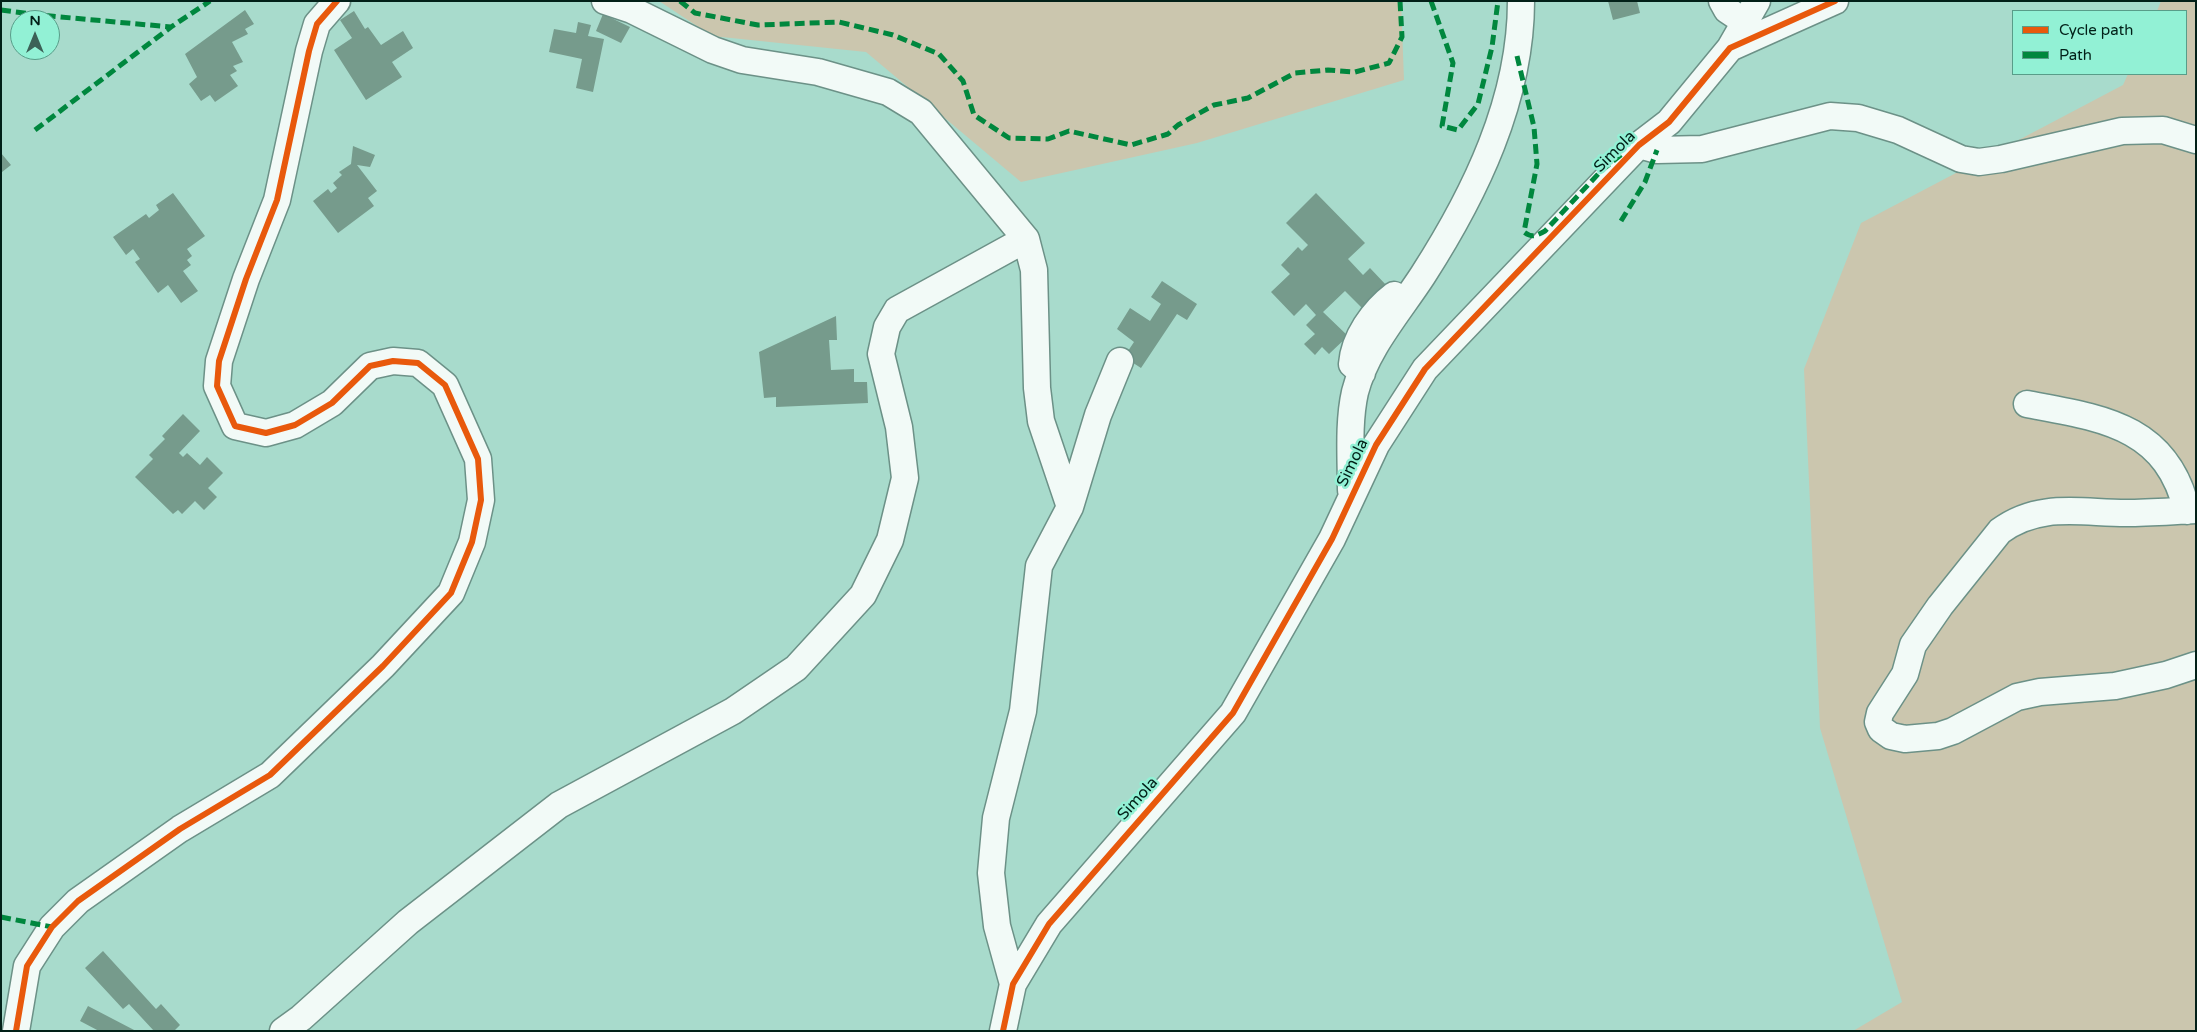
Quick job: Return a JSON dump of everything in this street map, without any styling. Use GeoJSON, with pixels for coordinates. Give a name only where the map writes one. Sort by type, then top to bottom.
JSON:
{"type":"FeatureCollection","features":[{"type":"Feature","properties":{"kind":"street"},"geometry":{"type":"LineString","coordinates":[[16,1031],[27,966],[52,927],[78,901],[180,829],[270,775],[383,666],[451,594],[472,542],[481,500],[478,459],[445,385],[418,363],[393,360],[370,366],[332,403],[295,425],[266,433],[235,426],[217,386],[219,360],[246,279],[277,200],[317,24],[337,1]]}},
{"type":"Feature","properties":{"kind":"street"},"geometry":{"type":"LineString","coordinates":[[605,1],[632,10],[713,50],[742,60],[818,72],[888,92],[921,112],[1026,239],[1034,270],[1037,388],[1041,421],[1070,507]]}},
{"type":"Feature","properties":{"kind":"street"},"geometry":{"type":"LineString","coordinates":[[1351,498],[1352,419],[1355,393],[1362,373],[1383,335],[1442,245],[1491,150],[1508,96],[1517,56],[1521,1]]}},
{"type":"Feature","properties":{"kind":"street"},"geometry":{"type":"LineString","coordinates":[[1722,1],[1726,10],[1751,12],[1730,48]]}},
{"type":"Feature","properties":{"kind":"street","name":"Simola"},"geometry":{"type":"LineString","coordinates":[[1004,1031],[1013,984],[1049,924],[1091,873],[1233,713],[1332,539],[1376,445],[1425,369],[1640,145],[1669,122],[1730,48],[1835,1]]}},
{"type":"Feature","properties":{"kind":"street"},"geometry":{"type":"LineString","coordinates":[[1640,145],[1656,150],[1702,149],[1830,116],[1858,118],[1898,130],[1961,159],[1979,162],[2001,159],[2122,131],[2163,130],[2190,134]]}},
{"type":"Feature","properties":{"kind":"street"},"geometry":{"type":"LineString","coordinates":[[283,1031],[301,1018],[408,922],[559,805],[733,711],[796,668],[863,595],[890,540],[905,478],[899,427],[881,354],[887,327],[897,310],[1026,239]]}},
{"type":"Feature","properties":{"kind":"street"},"geometry":{"type":"LineString","coordinates":[[1013,984],[997,926],[991,873],[996,818],[1023,711],[1040,566],[1070,507],[1098,415],[1120,360]]}},
{"type":"Feature","properties":{"kind":"street"},"geometry":{"type":"LineString","coordinates":[[2026,404],[2088,416],[2124,429],[2150,444],[2173,468],[2192,510],[2125,513],[2055,511],[2015,520],[2000,531],[1987,546],[1922,630],[1908,658],[1905,674],[1880,713],[1878,722],[1882,729],[1891,736],[1906,739],[1938,736],[2017,698],[2040,692],[2115,686],[2166,675],[2196,665]]}},
{"type":"Feature","properties":{"kind":"shaded area"},"geometry":{"type":"Polygon","coordinates":[[[659,1],[1401,1],[1404,80],[1197,143],[1021,182],[866,52],[712,36],[659,1]]]}},
{"type":"Feature","properties":{"kind":"shaded area"},"geometry":{"type":"Polygon","coordinates":[[[2161,1],[2196,1],[2196,1031],[1853,1031],[1902,1002],[1820,728],[1804,369],[1861,223],[2123,85],[2128,75],[2187,75],[2187,10],[2157,10],[2161,1]]]}},
{"type":"Feature","properties":{"kind":"building"},"geometry":{"type":"Polygon","coordinates":[[[1608,1],[1637,1],[1640,13],[1613,20],[1608,1]]]}},
{"type":"Feature","properties":{"kind":"building"},"geometry":{"type":"Polygon","coordinates":[[[245,10],[254,24],[245,29],[248,34],[232,42],[243,62],[233,66],[237,71],[230,75],[238,86],[215,102],[210,95],[201,101],[189,84],[197,77],[185,54],[245,10]]]}},
{"type":"Feature","properties":{"kind":"building"},"geometry":{"type":"Polygon","coordinates":[[[354,11],[365,29],[368,27],[381,45],[403,31],[413,48],[392,62],[402,77],[366,100],[334,50],[352,38],[340,20],[354,11]]]}},
{"type":"Feature","properties":{"kind":"building"},"geometry":{"type":"Polygon","coordinates":[[[603,14],[630,27],[621,43],[596,31],[603,14]]]}},
{"type":"Feature","properties":{"kind":"building"},"geometry":{"type":"Polygon","coordinates":[[[578,22],[591,25],[588,36],[604,39],[593,92],[576,88],[582,59],[549,52],[554,29],[576,33],[578,22]]]}},
{"type":"Feature","properties":{"kind":"building"},"geometry":{"type":"Polygon","coordinates":[[[353,146],[375,155],[370,167],[357,165],[377,191],[368,198],[374,206],[338,233],[313,201],[328,189],[331,193],[337,188],[333,183],[342,175],[339,172],[351,164],[353,146]]]}},
{"type":"Feature","properties":{"kind":"building"},"geometry":{"type":"Polygon","coordinates":[[[1,153],[11,165],[2,172],[1,171],[1,153]]]}},
{"type":"Feature","properties":{"kind":"building"},"geometry":{"type":"Polygon","coordinates":[[[173,193],[205,236],[187,249],[192,256],[187,260],[191,265],[183,271],[198,291],[181,303],[168,285],[158,293],[135,262],[140,259],[133,249],[126,255],[113,237],[146,214],[149,218],[159,210],[156,205],[173,193]]]}},
{"type":"Feature","properties":{"kind":"building"},"geometry":{"type":"Polygon","coordinates":[[[1316,193],[1365,243],[1348,259],[1363,275],[1370,268],[1387,286],[1363,309],[1345,291],[1323,312],[1348,336],[1329,354],[1322,347],[1315,355],[1304,344],[1315,334],[1306,325],[1316,315],[1306,304],[1294,316],[1271,292],[1290,274],[1281,265],[1298,247],[1302,251],[1308,245],[1286,223],[1316,193]]]}},
{"type":"Feature","properties":{"kind":"building"},"geometry":{"type":"Polygon","coordinates":[[[1162,281],[1197,304],[1187,320],[1177,314],[1141,368],[1124,357],[1134,342],[1117,329],[1130,308],[1150,321],[1161,304],[1151,297],[1162,281]]]}},
{"type":"Feature","properties":{"kind":"building"},"geometry":{"type":"Polygon","coordinates":[[[836,316],[837,340],[829,340],[831,370],[854,369],[854,382],[867,382],[868,403],[776,407],[776,397],[764,398],[759,352],[836,316]]]}},
{"type":"Feature","properties":{"kind":"building"},"geometry":{"type":"Polygon","coordinates":[[[183,414],[200,431],[179,453],[183,457],[187,453],[200,465],[207,457],[223,473],[208,488],[217,497],[204,510],[195,501],[182,514],[178,510],[173,514],[135,477],[153,459],[149,455],[165,439],[162,436],[183,414]]]}},
{"type":"Feature","properties":{"kind":"building"},"geometry":{"type":"Polygon","coordinates":[[[103,951],[156,1009],[161,1004],[180,1025],[174,1031],[154,1031],[129,1004],[123,1009],[85,968],[103,951]]]}},
{"type":"Feature","properties":{"kind":"building"},"geometry":{"type":"Polygon","coordinates":[[[88,1006],[136,1031],[99,1031],[80,1021],[88,1006]]]}},
{"type":"Feature","properties":{"kind":"marked path"},"geometry":{"type":"LineString","coordinates":[[1,10],[171,27],[210,1]]}},
{"type":"Feature","properties":{"kind":"marked path"},"geometry":{"type":"LineString","coordinates":[[680,1],[695,13],[758,25],[839,22],[893,35],[939,54],[963,81],[974,115],[1009,138],[1048,139],[1069,131],[1131,145],[1168,134],[1178,125],[1214,105],[1248,98],[1295,73],[1328,70],[1355,72],[1389,63],[1402,37],[1400,1]]}},
{"type":"Feature","properties":{"kind":"marked path"},"geometry":{"type":"LineString","coordinates":[[1431,1],[1453,63],[1442,126],[1458,130],[1478,104],[1492,47],[1498,1]]}},
{"type":"Feature","properties":{"kind":"marked path"},"geometry":{"type":"LineString","coordinates":[[35,130],[171,27]]}},
{"type":"Feature","properties":{"kind":"marked path"},"geometry":{"type":"LineString","coordinates":[[1517,56],[1534,127],[1537,164],[1524,232],[1534,236],[1545,231],[1601,171],[1622,154]]}},
{"type":"Feature","properties":{"kind":"marked path"},"geometry":{"type":"LineString","coordinates":[[1621,221],[1645,182],[1657,150]]}},
{"type":"Feature","properties":{"kind":"marked path"},"geometry":{"type":"LineString","coordinates":[[1,917],[52,927]]}},
{"type":"Feature","properties":{"kind":"cycle path"},"geometry":{"type":"LineString","coordinates":[[16,1031],[27,966],[52,927],[78,901],[180,829],[270,775],[383,666],[451,593],[472,542],[481,500],[478,459],[445,385],[418,363],[393,361],[370,366],[332,403],[295,425],[266,433],[235,426],[217,386],[219,361],[246,279],[277,200],[309,51],[317,24],[337,1]]}},
{"type":"Feature","properties":{"kind":"cycle path"},"geometry":{"type":"LineString","coordinates":[[1003,1031],[1013,984],[1049,924],[1233,713],[1332,539],[1376,445],[1425,369],[1639,145],[1669,122],[1730,48],[1835,1]]}}]}
